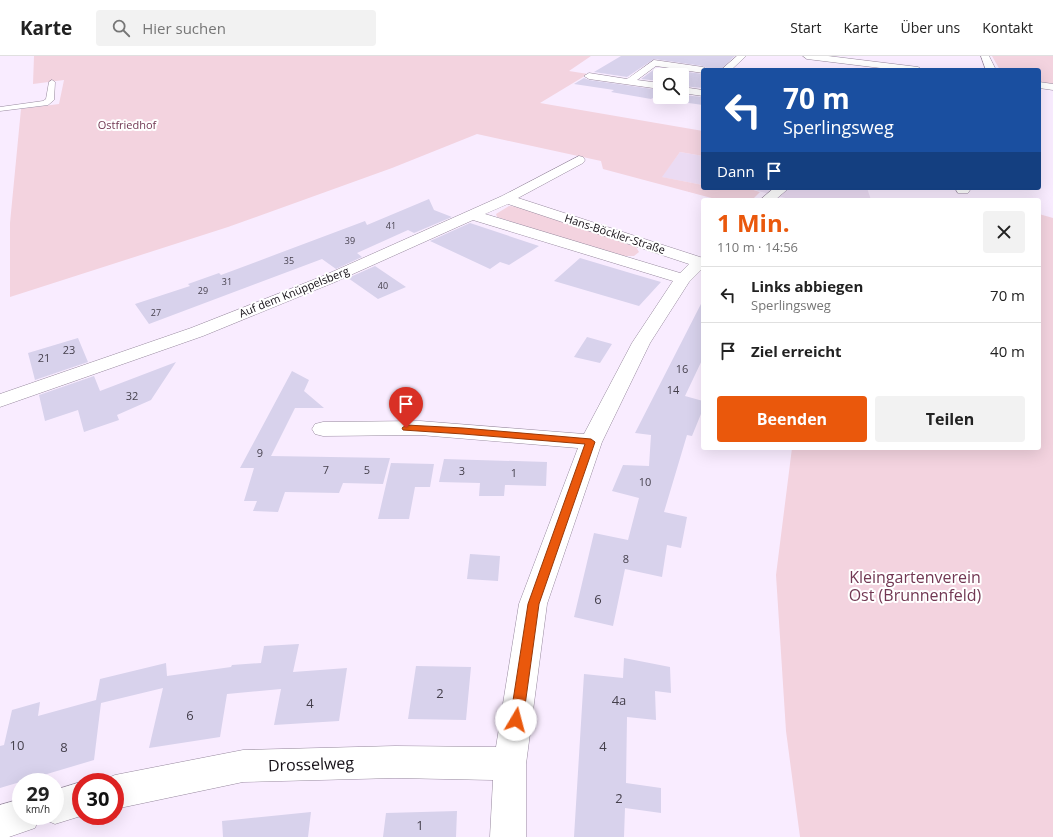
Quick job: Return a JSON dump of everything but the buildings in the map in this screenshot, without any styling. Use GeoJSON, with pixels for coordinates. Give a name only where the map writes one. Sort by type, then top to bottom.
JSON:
{"type":"FeatureCollection","features":[{"type":"Feature","properties":{"kind":"street"},"geometry":{"type":"LineString","coordinates":[[629,82],[663,56]]}},
{"type":"Feature","properties":{"kind":"street"},"geometry":{"type":"LineString","coordinates":[[728,68],[742,56]]}},
{"type":"Feature","properties":{"kind":"street"},"geometry":{"type":"LineString","coordinates":[[807,56],[902,68]]}},
{"type":"Feature","properties":{"kind":"street"},"geometry":{"type":"LineString","coordinates":[[985,56],[990,68]]}},
{"type":"Feature","properties":{"kind":"street"},"geometry":{"type":"LineString","coordinates":[[654,63],[701,70]]}},
{"type":"Feature","properties":{"kind":"street"},"geometry":{"type":"LineString","coordinates":[[589,76],[653,85]]}},
{"type":"Feature","properties":{"kind":"street"},"geometry":{"type":"LineString","coordinates":[[1041,85],[1053,87]]}},
{"type":"Feature","properties":{"kind":"street"},"geometry":{"type":"LineString","coordinates":[[689,91],[701,92]]}},
{"type":"Feature","properties":{"kind":"street","name":"Auf dem Knüppelsberg"},"geometry":{"type":"LineString","coordinates":[[0,401],[197,332],[329,279],[507,199],[579,160]]}},
{"type":"Feature","properties":{"kind":"street"},"geometry":{"type":"LineString","coordinates":[[770,198],[780,190]]}},
{"type":"Feature","properties":{"kind":"street","name":"Hans-Böckler-Straße"},"geometry":{"type":"LineString","coordinates":[[507,199],[695,266]]}},
{"type":"Feature","properties":{"kind":"street","name":"Hans-Böckler-Straße"},"geometry":{"type":"LineString","coordinates":[[473,215],[695,266]]}},
{"type":"Feature","properties":{"kind":"street"},"geometry":{"type":"LineString","coordinates":[[508,837],[510,764],[533,604],[591,442],[641,343],[695,266]]}},
{"type":"Feature","properties":{"kind":"street"},"geometry":{"type":"LineString","coordinates":[[323,429],[420,428],[591,442]]}},
{"type":"Feature","properties":{"kind":"street","name":"Drosselweg"},"geometry":{"type":"LineString","coordinates":[[124,790],[243,766],[395,762],[510,764]]}},
{"type":"Feature","properties":{"kind":"street"},"geometry":{"type":"LineString","coordinates":[[0,822],[12,819]]}},
{"type":"Feature","properties":{"kind":"lane"},"geometry":{"type":"LineString","coordinates":[[0,109],[45,103],[50,100],[52,82]]}},
{"type":"Feature","properties":{"kind":"shaded area"},"geometry":{"type":"Polygon","coordinates":[[[680,152],[701,156],[701,185],[661,177],[680,152]]]}},
{"type":"Feature","properties":{"kind":"shaded area"},"geometry":{"type":"Polygon","coordinates":[[[755,190],[868,190],[870,198],[785,198],[755,190]]]}},
{"type":"Feature","properties":{"kind":"green space","name":"Ostfriedhof"},"geometry":{"type":"Polygon","coordinates":[[[34,56],[591,56],[569,71],[588,74],[540,103],[701,131],[701,156],[680,152],[662,177],[701,185],[701,190],[754,190],[760,192],[754,198],[712,198],[603,169],[601,161],[477,134],[392,168],[228,227],[10,297],[10,223],[21,109],[59,104],[64,80],[33,84],[34,56]]]}},
{"type":"Feature","properties":{"kind":"green space"},"geometry":{"type":"Polygon","coordinates":[[[992,56],[1053,56],[1053,84],[1041,82],[1041,68],[999,68],[992,56]]]}},
{"type":"Feature","properties":{"kind":"green space"},"geometry":{"type":"Polygon","coordinates":[[[509,206],[522,207],[636,247],[639,252],[634,256],[624,256],[497,217],[496,214],[509,206]]]}},
{"type":"Feature","properties":{"kind":"green space","name":"Kleingartenverein Ost (Brunnenfeld)"},"geometry":{"type":"Polygon","coordinates":[[[1041,215],[1053,218],[1053,837],[800,837],[786,731],[776,575],[792,450],[1041,450],[1041,215]]]}},
{"type":"Feature","properties":{"kind":"route"},"geometry":{"type":"LineString","coordinates":[[406,428],[463,431],[591,442],[533,604],[516,720]]}}]}
